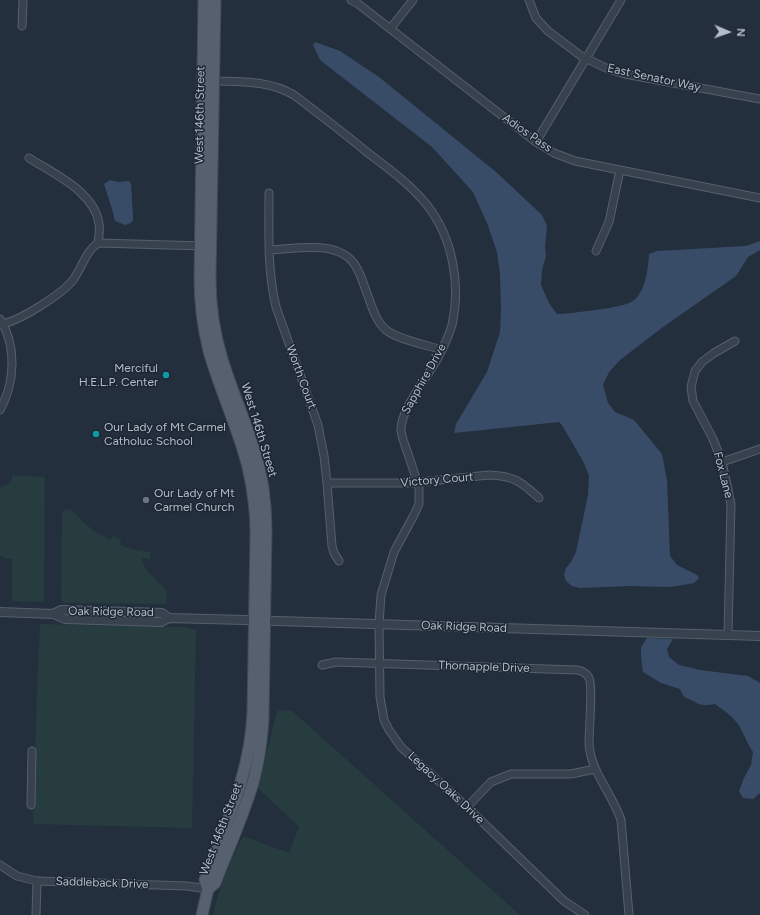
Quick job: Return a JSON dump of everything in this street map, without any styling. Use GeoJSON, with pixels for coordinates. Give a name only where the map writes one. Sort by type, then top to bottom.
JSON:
{"type":"FeatureCollection","features":[{"type":"Feature","properties":{"kind":"main road","name":"West 146th Street"},"geometry":{"type":"LineString","coordinates":[[204,0],[208,81],[206,246],[211,303],[217,340],[255,456],[263,488],[266,530],[260,620],[263,719],[258,760],[248,798],[215,883],[208,889]]}},
{"type":"Feature","properties":{"kind":"main road","name":"West 146th Street"},"geometry":{"type":"LineString","coordinates":[[208,81],[215,0]]}},
{"type":"Feature","properties":{"kind":"main road"},"geometry":{"type":"LineString","coordinates":[[202,915],[208,889]]}},
{"type":"Feature","properties":{"kind":"street"},"geometry":{"type":"LineString","coordinates":[[22,26],[23,0]]}},
{"type":"Feature","properties":{"kind":"street","name":"Adios Pass"},"geometry":{"type":"LineString","coordinates":[[351,0],[536,142],[554,153],[575,161],[760,198]]}},
{"type":"Feature","properties":{"kind":"street"},"geometry":{"type":"LineString","coordinates":[[390,29],[413,0]]}},
{"type":"Feature","properties":{"kind":"street","name":"East Senator Way"},"geometry":{"type":"LineString","coordinates":[[529,0],[533,11],[542,25],[578,54],[606,68],[760,99]]}},
{"type":"Feature","properties":{"kind":"street"},"geometry":{"type":"LineString","coordinates":[[536,142],[621,0]]}},
{"type":"Feature","properties":{"kind":"street","name":"Sapphire Drive"},"geometry":{"type":"LineString","coordinates":[[208,81],[266,84],[276,86],[290,92],[406,182],[428,206],[450,249],[455,283],[452,326],[442,350],[429,374],[410,403],[402,421],[402,435],[418,483],[419,504],[394,552],[381,595],[379,624]]}},
{"type":"Feature","properties":{"kind":"street"},"geometry":{"type":"LineString","coordinates":[[29,158],[81,191],[91,202],[100,224],[98,243]]}},
{"type":"Feature","properties":{"kind":"street"},"geometry":{"type":"LineString","coordinates":[[596,251],[609,222],[620,170]]}},
{"type":"Feature","properties":{"kind":"street","name":"Worth Court"},"geometry":{"type":"LineString","coordinates":[[269,193],[270,280],[276,307],[318,425],[328,483],[332,546],[339,561]]}},
{"type":"Feature","properties":{"kind":"street"},"geometry":{"type":"LineString","coordinates":[[0,410],[9,390],[12,372],[10,348],[1,322],[16,319],[44,303],[64,289],[74,279],[90,250],[98,243],[206,246]]}},
{"type":"Feature","properties":{"kind":"street"},"geometry":{"type":"LineString","coordinates":[[269,250],[322,247],[344,253],[356,265],[376,316],[386,330],[404,338],[442,350]]}},
{"type":"Feature","properties":{"kind":"street","name":"Fox Lane"},"geometry":{"type":"LineString","coordinates":[[728,635],[732,515],[729,491],[722,462],[713,439],[692,397],[692,382],[695,371],[702,362],[710,355],[735,341]]}},
{"type":"Feature","properties":{"kind":"street"},"geometry":{"type":"LineString","coordinates":[[722,462],[760,449]]}},
{"type":"Feature","properties":{"kind":"street","name":"Victory Court"},"geometry":{"type":"LineString","coordinates":[[328,483],[418,483],[499,475],[515,479],[539,498]]}},
{"type":"Feature","properties":{"kind":"street","name":"Oak Ridge Road"},"geometry":{"type":"LineString","coordinates":[[0,612],[53,614],[65,619],[161,622],[169,618],[260,620],[760,636]]}},
{"type":"Feature","properties":{"kind":"street","name":"Legacy Oaks Drive"},"geometry":{"type":"LineString","coordinates":[[379,624],[381,708],[384,720],[389,730],[401,746],[467,807],[564,901],[585,915]]}},
{"type":"Feature","properties":{"kind":"street","name":"Thornapple Drive"},"geometry":{"type":"LineString","coordinates":[[322,665],[336,662],[577,670],[587,674],[590,681],[589,744],[592,762],[595,768]]}},
{"type":"Feature","properties":{"kind":"street"},"geometry":{"type":"LineString","coordinates":[[31,805],[32,750]]}},
{"type":"Feature","properties":{"kind":"street"},"geometry":{"type":"LineString","coordinates":[[467,807],[491,782],[511,774],[571,774],[595,768],[617,808],[621,820],[629,915]]}},
{"type":"Feature","properties":{"kind":"street","name":"Saddleback Drive"},"geometry":{"type":"LineString","coordinates":[[0,865],[17,876],[37,881],[187,886],[208,889]]}},
{"type":"Feature","properties":{"kind":"street"},"geometry":{"type":"LineString","coordinates":[[36,915],[37,881]]}},
{"type":"Feature","properties":{"kind":"green space"},"geometry":{"type":"Polygon","coordinates":[[[12,475],[45,477],[44,602],[12,601],[12,559],[5,559],[0,555],[0,488],[11,482],[12,475]]]}},
{"type":"Feature","properties":{"kind":"green space"},"geometry":{"type":"Polygon","coordinates":[[[65,509],[72,511],[85,524],[110,540],[113,536],[121,540],[120,545],[136,550],[150,552],[150,559],[142,558],[145,568],[167,591],[166,604],[64,603],[61,599],[62,513],[65,509]]]}},
{"type":"Feature","properties":{"kind":"green space"},"geometry":{"type":"Polygon","coordinates":[[[40,624],[185,627],[196,630],[192,828],[33,824],[40,624]]]}},
{"type":"Feature","properties":{"kind":"green space"},"geometry":{"type":"Polygon","coordinates":[[[291,710],[520,915],[213,915],[222,885],[243,836],[289,853],[299,827],[258,788],[277,711],[291,710]]]}},
{"type":"Feature","properties":{"kind":"water"},"geometry":{"type":"Polygon","coordinates":[[[315,42],[340,51],[379,77],[496,172],[542,215],[547,226],[545,247],[546,256],[542,270],[541,285],[549,303],[557,314],[610,308],[633,301],[644,286],[649,254],[657,251],[746,246],[760,241],[760,250],[748,257],[736,276],[663,327],[620,360],[609,372],[603,385],[608,403],[615,412],[634,420],[662,454],[667,480],[670,556],[677,565],[697,575],[699,578],[694,583],[671,587],[630,586],[580,588],[572,586],[566,581],[564,575],[566,568],[576,552],[588,495],[589,476],[584,463],[562,425],[559,422],[454,433],[456,424],[487,372],[500,332],[500,274],[497,252],[487,223],[473,192],[432,147],[320,60],[313,45],[315,42]]]}},
{"type":"Feature","properties":{"kind":"water"},"geometry":{"type":"Polygon","coordinates":[[[110,180],[118,182],[129,181],[131,184],[133,220],[131,223],[125,225],[115,221],[104,184],[110,180]]]}},
{"type":"Feature","properties":{"kind":"water"},"geometry":{"type":"Polygon","coordinates":[[[647,638],[673,639],[667,649],[669,657],[679,665],[700,670],[748,676],[760,683],[760,793],[753,799],[743,798],[739,791],[751,765],[753,752],[739,725],[730,715],[715,704],[699,704],[684,697],[680,689],[661,683],[643,672],[641,647],[647,638]]]}},
{"type":"Feature","properties":{"kind":"place","name":"Merciful H.E.L.P. Center"},"geometry":{"type":"Point","coordinates":[166,375]}},
{"type":"Feature","properties":{"kind":"place","name":"Our Lady of Mt Carmel Catholuc School"},"geometry":{"type":"Point","coordinates":[96,434]}},
{"type":"Feature","properties":{"kind":"place","name":"Our Lady of Mt Carmel Church"},"geometry":{"type":"Point","coordinates":[146,500]}}]}
